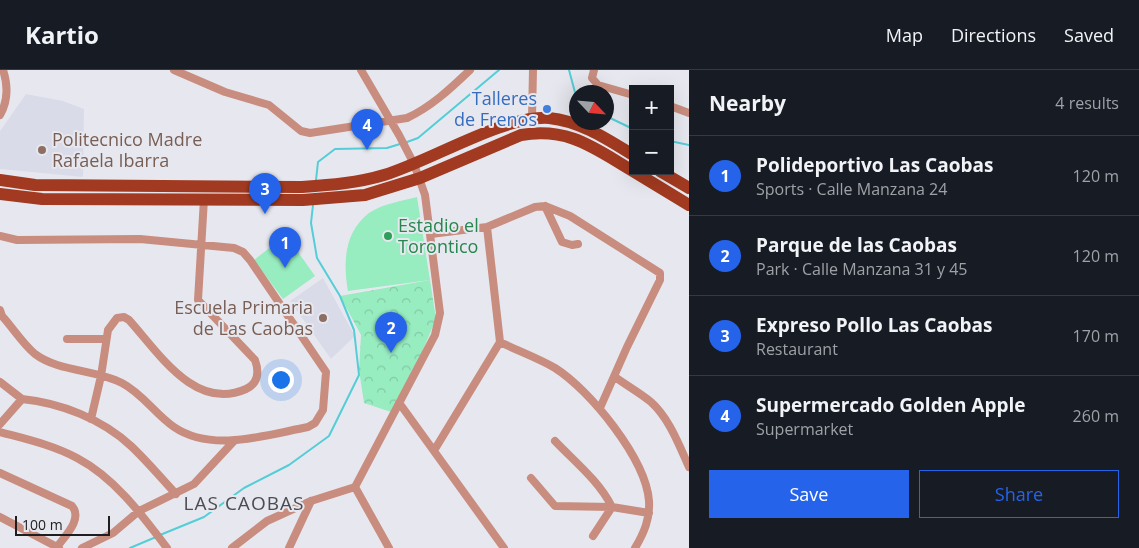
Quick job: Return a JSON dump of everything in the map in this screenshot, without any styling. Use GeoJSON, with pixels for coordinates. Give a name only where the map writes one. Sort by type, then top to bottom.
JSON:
{"type":"FeatureCollection","features":[{"type":"Feature","properties":{"kind":"main road"},"geometry":{"type":"LineString","coordinates":[[0,194],[42,199],[204,200],[302,194],[331,185],[384,175],[411,159],[532,118],[556,119],[576,124],[629,152]]}},
{"type":"Feature","properties":{"kind":"main road"},"geometry":{"type":"LineString","coordinates":[[0,180],[34,184],[302,194],[331,198],[365,195],[420,178],[521,135],[537,132],[569,136],[586,142],[629,169]]}},
{"type":"Feature","properties":{"kind":"main road"},"geometry":{"type":"LineString","coordinates":[[640,175],[689,205]]}},
{"type":"Feature","properties":{"kind":"main road"},"geometry":{"type":"LineString","coordinates":[[667,175],[689,188]]}},
{"type":"Feature","properties":{"kind":"street"},"geometry":{"type":"LineString","coordinates":[[0,115],[7,95],[3,70]]}},
{"type":"Feature","properties":{"kind":"street"},"geometry":{"type":"LineString","coordinates":[[174,70],[225,92],[269,105],[301,131],[321,133],[407,118],[420,112],[446,93],[470,70]]}},
{"type":"Feature","properties":{"kind":"street"},"geometry":{"type":"LineString","coordinates":[[232,548],[266,521],[310,501],[355,487],[436,336],[440,313],[431,234],[420,178],[392,120],[362,70]]}},
{"type":"Feature","properties":{"kind":"street"},"geometry":{"type":"LineString","coordinates":[[532,118],[533,70]]}},
{"type":"Feature","properties":{"kind":"street"},"geometry":{"type":"LineString","coordinates":[[594,70],[592,78],[598,85],[629,94]]}},
{"type":"Feature","properties":{"kind":"street"},"geometry":{"type":"LineString","coordinates":[[674,107],[689,113]]}},
{"type":"Feature","properties":{"kind":"street"},"geometry":{"type":"LineString","coordinates":[[90,419],[101,376],[110,324],[117,318],[124,317],[129,320],[182,378],[194,388],[211,393],[234,393],[248,388],[256,381],[259,370],[256,360],[198,300],[204,200]]}},
{"type":"Feature","properties":{"kind":"street"},"geometry":{"type":"LineString","coordinates":[[431,234],[487,227],[535,207],[545,206],[570,216],[660,272],[660,280],[600,408]]}},
{"type":"Feature","properties":{"kind":"street"},"geometry":{"type":"LineString","coordinates":[[545,206],[562,242],[572,245],[578,244]]}},
{"type":"Feature","properties":{"kind":"street"},"geometry":{"type":"LineString","coordinates":[[435,450],[500,342],[487,227]]}},
{"type":"Feature","properties":{"kind":"street"},"geometry":{"type":"LineString","coordinates":[[0,236],[17,240],[140,239],[234,248],[243,252],[326,372],[323,410],[315,423],[308,428],[234,441],[196,438],[184,434],[172,426],[141,396],[121,382],[46,361],[34,353],[2,316],[0,310]]}},
{"type":"Feature","properties":{"kind":"street"},"geometry":{"type":"LineString","coordinates":[[67,339],[106,339]]}},
{"type":"Feature","properties":{"kind":"street"},"geometry":{"type":"LineString","coordinates":[[500,342],[556,369],[600,408],[641,470],[648,492],[649,513],[647,524],[635,548]]}},
{"type":"Feature","properties":{"kind":"street"},"geometry":{"type":"LineString","coordinates":[[615,377],[650,401],[658,410],[678,443],[689,467]]}},
{"type":"Feature","properties":{"kind":"street"},"geometry":{"type":"LineString","coordinates":[[0,382],[22,399],[48,402],[90,419],[132,446],[176,494]]}},
{"type":"Feature","properties":{"kind":"street"},"geometry":{"type":"LineString","coordinates":[[0,424],[22,399]]}},
{"type":"Feature","properties":{"kind":"street"},"geometry":{"type":"LineString","coordinates":[[400,404],[504,548]]}},
{"type":"Feature","properties":{"kind":"street"},"geometry":{"type":"LineString","coordinates":[[0,432],[48,446],[78,459],[102,476],[139,511],[167,548]]}},
{"type":"Feature","properties":{"kind":"street"},"geometry":{"type":"LineString","coordinates":[[82,548],[114,533],[139,511],[176,494],[203,475],[214,460],[234,441]]}},
{"type":"Feature","properties":{"kind":"street"},"geometry":{"type":"LineString","coordinates":[[554,441],[596,482],[606,494],[612,507]]}},
{"type":"Feature","properties":{"kind":"street"},"geometry":{"type":"LineString","coordinates":[[0,473],[72,506],[76,511],[76,519],[58,548],[0,517]]}},
{"type":"Feature","properties":{"kind":"street"},"geometry":{"type":"LineString","coordinates":[[531,478],[555,506],[612,507],[649,513]]}},
{"type":"Feature","properties":{"kind":"street"},"geometry":{"type":"LineString","coordinates":[[355,487],[389,548]]}},
{"type":"Feature","properties":{"kind":"street"},"geometry":{"type":"LineString","coordinates":[[289,548],[310,501]]}},
{"type":"Feature","properties":{"kind":"street"},"geometry":{"type":"LineString","coordinates":[[593,536],[612,507]]}},
{"type":"Feature","properties":{"kind":"shaded area","name":"Politecnico Madre Rafaela Ibarra"},"geometry":{"type":"Polygon","coordinates":[[[26,94],[63,101],[84,109],[83,177],[0,169],[0,131],[26,94]]]}},
{"type":"Feature","properties":{"kind":"shaded area","name":"Escuela Primaria de Las Caobas"},"geometry":{"type":"Polygon","coordinates":[[[323,278],[355,336],[331,359],[290,301],[323,278]]]}},
{"type":"Feature","properties":{"kind":"green space","name":"Estadio el Torontico"},"geometry":{"type":"Polygon","coordinates":[[[417,197],[430,280],[348,291],[346,259],[347,249],[354,229],[369,213],[380,207],[417,197]]]}},
{"type":"Feature","properties":{"kind":"green space"},"geometry":{"type":"Polygon","coordinates":[[[286,235],[315,276],[283,299],[254,260],[286,235]]]}},
{"type":"Feature","properties":{"kind":"green space"},"geometry":{"type":"Polygon","coordinates":[[[430,280],[436,319],[400,404],[391,412],[364,403],[359,370],[361,335],[340,296],[430,280]]]}},
{"type":"Feature","properties":{"kind":"waterway"},"geometry":{"type":"LineString","coordinates":[[407,142],[418,138],[499,70]]}},
{"type":"Feature","properties":{"kind":"waterway"},"geometry":{"type":"LineString","coordinates":[[569,70],[573,85]]}},
{"type":"Feature","properties":{"kind":"waterway"},"geometry":{"type":"LineString","coordinates":[[614,120],[629,127]]}},
{"type":"Feature","properties":{"kind":"waterway"},"geometry":{"type":"LineString","coordinates":[[674,142],[689,145]]}},
{"type":"Feature","properties":{"kind":"waterway"},"geometry":{"type":"LineString","coordinates":[[316,180],[318,162],[335,149],[387,148],[400,144]]}},
{"type":"Feature","properties":{"kind":"waterway"},"geometry":{"type":"LineString","coordinates":[[160,535],[204,517],[244,488],[289,465],[329,436],[359,375],[354,330],[340,296],[317,258],[311,223],[313,205]]}},
{"type":"Feature","properties":{"kind":"waterway"},"geometry":{"type":"LineString","coordinates":[[130,548],[156,537]]}},
{"type":"Feature","properties":{"kind":"place","name":"Talleres de Frenos"},"geometry":{"type":"Point","coordinates":[547,109]}},
{"type":"Feature","properties":{"kind":"place","name":"Politecnico Madre Rafaela Ibarra"},"geometry":{"type":"Point","coordinates":[42,150]}},
{"type":"Feature","properties":{"kind":"place","name":"Supermercado Golden Apple"},"geometry":{"type":"Point","coordinates":[367,150]}},
{"type":"Feature","properties":{"kind":"place","name":"Expreso Pollo Las Caobas"},"geometry":{"type":"Point","coordinates":[265,214]}},
{"type":"Feature","properties":{"kind":"place","name":"Estadio el Torontico"},"geometry":{"type":"Point","coordinates":[388,236]}},
{"type":"Feature","properties":{"kind":"place","name":"Polideportivo Las Caobas"},"geometry":{"type":"Point","coordinates":[285,268]}},
{"type":"Feature","properties":{"kind":"place","name":"Escuela Primaria de Las Caobas"},"geometry":{"type":"Point","coordinates":[323,318]}},
{"type":"Feature","properties":{"kind":"place","name":"Parque de las Caobas"},"geometry":{"type":"Point","coordinates":[391,353]}},
{"type":"Feature","properties":{"kind":"district","name":"LAS CAOBAS"},"geometry":{"type":"Point","coordinates":[244,503]}}]}
